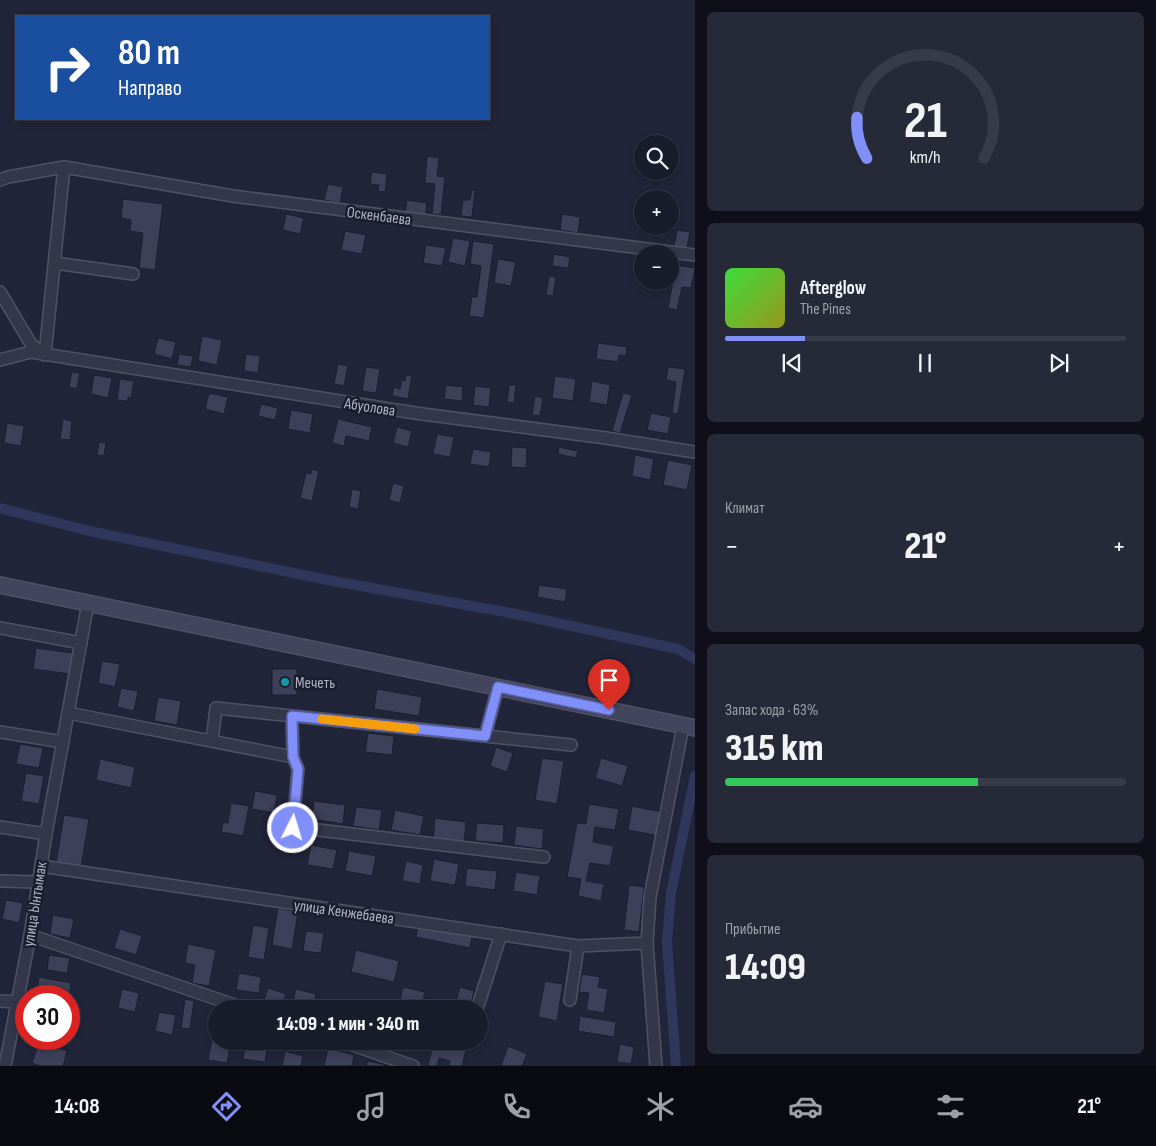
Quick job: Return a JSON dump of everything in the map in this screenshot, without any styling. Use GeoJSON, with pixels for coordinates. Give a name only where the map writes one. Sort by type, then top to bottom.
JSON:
{"type":"FeatureCollection","features":[{"type":"Feature","properties":{"kind":"main road"},"geometry":{"type":"LineString","coordinates":[[0,585],[690,727]]}},
{"type":"Feature","properties":{"kind":"street","name":"Оскенбаева"},"geometry":{"type":"LineString","coordinates":[[0,180],[64,167],[232,196],[695,255]]}},
{"type":"Feature","properties":{"kind":"street"},"geometry":{"type":"LineString","coordinates":[[45,355],[56,263],[64,167]]}},
{"type":"Feature","properties":{"kind":"street"},"geometry":{"type":"LineString","coordinates":[[56,263],[133,274]]}},
{"type":"Feature","properties":{"kind":"street"},"geometry":{"type":"LineString","coordinates":[[0,292],[31,344],[45,355]]}},
{"type":"Feature","properties":{"kind":"street","name":"Абуолова"},"geometry":{"type":"LineString","coordinates":[[0,360],[31,352],[415,413],[606,438],[695,452]]}},
{"type":"Feature","properties":{"kind":"street","name":"улица Ынтымак"},"geometry":{"type":"LineString","coordinates":[[20,985],[30,935],[37,882],[88,603]]}},
{"type":"Feature","properties":{"kind":"street"},"geometry":{"type":"LineString","coordinates":[[0,628],[81,643]]}},
{"type":"Feature","properties":{"kind":"street"},"geometry":{"type":"LineString","coordinates":[[485,736],[498,687]]}},
{"type":"Feature","properties":{"kind":"street"},"geometry":{"type":"LineString","coordinates":[[212,741],[216,708],[570,745]]}},
{"type":"Feature","properties":{"kind":"street"},"geometry":{"type":"LineString","coordinates":[[68,713],[293,757]]}},
{"type":"Feature","properties":{"kind":"street"},"geometry":{"type":"LineString","coordinates":[[292,716],[293,757],[298,769],[293,828],[544,857]]}},
{"type":"Feature","properties":{"kind":"street"},"geometry":{"type":"LineString","coordinates":[[656,1066],[647,943],[650,897],[690,727]]}},
{"type":"Feature","properties":{"kind":"street"},"geometry":{"type":"LineString","coordinates":[[0,732],[63,742]]}},
{"type":"Feature","properties":{"kind":"street"},"geometry":{"type":"LineString","coordinates":[[0,827],[46,834]]}},
{"type":"Feature","properties":{"kind":"street","name":"улица Кенжебаева"},"geometry":{"type":"LineString","coordinates":[[41,866],[578,946],[647,943]]}},
{"type":"Feature","properties":{"kind":"street"},"geometry":{"type":"LineString","coordinates":[[0,881],[37,882]]}},
{"type":"Feature","properties":{"kind":"street"},"geometry":{"type":"LineString","coordinates":[[480,1000],[502,934]]}},
{"type":"Feature","properties":{"kind":"street"},"geometry":{"type":"LineString","coordinates":[[30,935],[220,1000]]}},
{"type":"Feature","properties":{"kind":"street"},"geometry":{"type":"LineString","coordinates":[[570,1000],[578,946]]}},
{"type":"Feature","properties":{"kind":"street"},"geometry":{"type":"LineString","coordinates":[[0,1001],[15,1002]]}},
{"type":"Feature","properties":{"kind":"street","name":"улица Ынтымак"},"geometry":{"type":"LineString","coordinates":[[5,1066],[15,1013]]}},
{"type":"Feature","properties":{"kind":"street"},"geometry":{"type":"LineString","coordinates":[[367,1050],[413,1066]]}},
{"type":"Feature","properties":{"kind":"building"},"geometry":{"type":"Polygon","coordinates":[[[427,156],[439,158],[437,176],[445,177],[441,215],[432,214],[435,184],[425,183],[427,156]]]}},
{"type":"Feature","properties":{"kind":"building"},"geometry":{"type":"Polygon","coordinates":[[[372,172],[387,174],[385,192],[378,191],[379,185],[370,184],[372,172]]]}},
{"type":"Feature","properties":{"kind":"building"},"geometry":{"type":"Polygon","coordinates":[[[328,184],[343,187],[340,203],[324,200],[328,184]]]}},
{"type":"Feature","properties":{"kind":"building"},"geometry":{"type":"Polygon","coordinates":[[[472,190],[475,190],[472,217],[461,216],[463,200],[470,200],[472,190]]]}},
{"type":"Feature","properties":{"kind":"building"},"geometry":{"type":"Polygon","coordinates":[[[123,199],[163,204],[155,270],[139,268],[143,233],[130,231],[131,220],[121,218],[123,199]]]}},
{"type":"Feature","properties":{"kind":"building"},"geometry":{"type":"Polygon","coordinates":[[[407,200],[427,203],[425,217],[405,214],[407,200]]]}},
{"type":"Feature","properties":{"kind":"building"},"geometry":{"type":"Polygon","coordinates":[[[286,214],[304,218],[300,234],[283,230],[286,214]]]}},
{"type":"Feature","properties":{"kind":"building"},"geometry":{"type":"Polygon","coordinates":[[[562,214],[580,217],[578,233],[560,230],[562,214]]]}},
{"type":"Feature","properties":{"kind":"building"},"geometry":{"type":"Polygon","coordinates":[[[679,230],[690,232],[687,248],[674,245],[679,230]]]}},
{"type":"Feature","properties":{"kind":"building"},"geometry":{"type":"Polygon","coordinates":[[[345,231],[366,235],[362,254],[341,250],[345,231]]]}},
{"type":"Feature","properties":{"kind":"building"},"geometry":{"type":"Polygon","coordinates":[[[453,238],[470,241],[465,266],[448,262],[453,238]]]}},
{"type":"Feature","properties":{"kind":"building"},"geometry":{"type":"Polygon","coordinates":[[[473,241],[494,244],[484,318],[469,316],[472,297],[477,297],[481,266],[470,264],[473,241]]]}},
{"type":"Feature","properties":{"kind":"building"},"geometry":{"type":"Polygon","coordinates":[[[426,245],[446,248],[442,266],[423,263],[426,245]]]}},
{"type":"Feature","properties":{"kind":"building"},"geometry":{"type":"Polygon","coordinates":[[[554,254],[570,257],[568,268],[552,266],[554,254]]]}},
{"type":"Feature","properties":{"kind":"building"},"geometry":{"type":"Polygon","coordinates":[[[498,259],[516,262],[511,286],[494,283],[498,259]]]}},
{"type":"Feature","properties":{"kind":"building"},"geometry":{"type":"Polygon","coordinates":[[[679,265],[695,268],[691,288],[682,287],[677,310],[668,308],[671,290],[679,290],[679,265]]]}},
{"type":"Feature","properties":{"kind":"building"},"geometry":{"type":"Polygon","coordinates":[[[549,276],[556,277],[553,296],[546,295],[549,276]]]}},
{"type":"Feature","properties":{"kind":"building"},"geometry":{"type":"Polygon","coordinates":[[[202,336],[222,340],[217,365],[198,361],[202,336]]]}},
{"type":"Feature","properties":{"kind":"building"},"geometry":{"type":"Polygon","coordinates":[[[158,338],[176,342],[172,359],[154,354],[158,338]]]}},
{"type":"Feature","properties":{"kind":"building"},"geometry":{"type":"Polygon","coordinates":[[[598,343],[627,347],[626,356],[619,355],[618,362],[596,359],[598,343]]]}},
{"type":"Feature","properties":{"kind":"building"},"geometry":{"type":"Polygon","coordinates":[[[179,354],[193,356],[191,367],[177,365],[179,354]]]}},
{"type":"Feature","properties":{"kind":"building"},"geometry":{"type":"Polygon","coordinates":[[[246,354],[260,356],[258,373],[244,371],[246,354]]]}},
{"type":"Feature","properties":{"kind":"building"},"geometry":{"type":"Polygon","coordinates":[[[338,364],[348,366],[344,386],[334,384],[338,364]]]}},
{"type":"Feature","properties":{"kind":"building"},"geometry":{"type":"Polygon","coordinates":[[[366,367],[380,369],[376,393],[362,391],[366,367]]]}},
{"type":"Feature","properties":{"kind":"building"},"geometry":{"type":"Polygon","coordinates":[[[668,367],[685,369],[678,414],[672,413],[676,382],[666,380],[668,367]]]}},
{"type":"Feature","properties":{"kind":"building"},"geometry":{"type":"Polygon","coordinates":[[[72,372],[80,373],[77,389],[69,387],[72,372]]]}},
{"type":"Feature","properties":{"kind":"building"},"geometry":{"type":"Polygon","coordinates":[[[94,375],[112,378],[108,398],[91,394],[94,375]]]}},
{"type":"Feature","properties":{"kind":"building"},"geometry":{"type":"Polygon","coordinates":[[[406,375],[412,376],[408,399],[392,396],[394,387],[400,389],[402,380],[405,381],[406,375]]]}},
{"type":"Feature","properties":{"kind":"building"},"geometry":{"type":"Polygon","coordinates":[[[555,376],[576,379],[573,401],[552,398],[555,376]]]}},
{"type":"Feature","properties":{"kind":"building"},"geometry":{"type":"Polygon","coordinates":[[[120,379],[134,381],[131,398],[128,397],[128,401],[117,400],[120,379]]]}},
{"type":"Feature","properties":{"kind":"building"},"geometry":{"type":"Polygon","coordinates":[[[592,381],[610,385],[607,405],[589,402],[592,381]]]}},
{"type":"Feature","properties":{"kind":"building"},"geometry":{"type":"Polygon","coordinates":[[[446,385],[463,387],[462,401],[444,399],[446,385]]]}},
{"type":"Feature","properties":{"kind":"building"},"geometry":{"type":"Polygon","coordinates":[[[509,385],[516,385],[514,403],[507,402],[509,385]]]}},
{"type":"Feature","properties":{"kind":"building"},"geometry":{"type":"Polygon","coordinates":[[[475,386],[491,388],[489,407],[473,405],[475,386]]]}},
{"type":"Feature","properties":{"kind":"building"},"geometry":{"type":"Polygon","coordinates":[[[209,393],[228,397],[224,414],[205,409],[209,393]]]}},
{"type":"Feature","properties":{"kind":"building"},"geometry":{"type":"Polygon","coordinates":[[[623,393],[632,395],[620,433],[612,431],[623,393]]]}},
{"type":"Feature","properties":{"kind":"building"},"geometry":{"type":"Polygon","coordinates":[[[535,396],[543,398],[540,416],[532,415],[535,396]]]}},
{"type":"Feature","properties":{"kind":"building"},"geometry":{"type":"Polygon","coordinates":[[[261,404],[278,408],[275,420],[258,416],[261,404]]]}},
{"type":"Feature","properties":{"kind":"building"},"geometry":{"type":"Polygon","coordinates":[[[291,410],[313,414],[310,433],[288,429],[291,410]]]}},
{"type":"Feature","properties":{"kind":"building"},"geometry":{"type":"Polygon","coordinates":[[[651,413],[671,417],[668,434],[647,430],[651,413]]]}},
{"type":"Feature","properties":{"kind":"building"},"geometry":{"type":"Polygon","coordinates":[[[63,419],[72,421],[70,440],[60,439],[63,419]]]}},
{"type":"Feature","properties":{"kind":"building"},"geometry":{"type":"Polygon","coordinates":[[[338,419],[372,427],[369,441],[346,436],[344,446],[332,443],[338,419]]]}},
{"type":"Feature","properties":{"kind":"building"},"geometry":{"type":"Polygon","coordinates":[[[7,423],[24,426],[21,446],[4,443],[7,423]]]}},
{"type":"Feature","properties":{"kind":"building"},"geometry":{"type":"Polygon","coordinates":[[[397,427],[412,431],[408,447],[393,443],[397,427]]]}},
{"type":"Feature","properties":{"kind":"building"},"geometry":{"type":"Polygon","coordinates":[[[437,434],[454,437],[450,457],[433,454],[437,434]]]}},
{"type":"Feature","properties":{"kind":"building"},"geometry":{"type":"Polygon","coordinates":[[[99,442],[106,443],[104,456],[97,455],[99,442]]]}},
{"type":"Feature","properties":{"kind":"building"},"geometry":{"type":"Polygon","coordinates":[[[512,447],[527,448],[526,468],[511,467],[512,447]]]}},
{"type":"Feature","properties":{"kind":"building"},"geometry":{"type":"Polygon","coordinates":[[[559,447],[578,451],[576,458],[558,454],[559,447]]]}},
{"type":"Feature","properties":{"kind":"building"},"geometry":{"type":"Polygon","coordinates":[[[473,449],[491,452],[489,467],[470,464],[473,449]]]}},
{"type":"Feature","properties":{"kind":"building"},"geometry":{"type":"Polygon","coordinates":[[[635,455],[654,459],[650,480],[632,476],[635,455]]]}},
{"type":"Feature","properties":{"kind":"building"},"geometry":{"type":"Polygon","coordinates":[[[668,460],[692,465],[687,490],[663,485],[668,460]]]}},
{"type":"Feature","properties":{"kind":"building"},"geometry":{"type":"Polygon","coordinates":[[[312,469],[319,471],[312,501],[300,498],[306,473],[311,474],[312,469]]]}},
{"type":"Feature","properties":{"kind":"building"},"geometry":{"type":"Polygon","coordinates":[[[393,483],[404,486],[400,503],[389,500],[393,483]]]}},
{"type":"Feature","properties":{"kind":"building"},"geometry":{"type":"Polygon","coordinates":[[[352,489],[361,491],[358,509],[349,507],[352,489]]]}},
{"type":"Feature","properties":{"kind":"building"},"geometry":{"type":"Polygon","coordinates":[[[539,585],[567,589],[565,602],[537,597],[539,585]]]}},
{"type":"Feature","properties":{"kind":"building"},"geometry":{"type":"Polygon","coordinates":[[[36,648],[73,653],[70,674],[33,669],[36,648]]]}},
{"type":"Feature","properties":{"kind":"building"},"geometry":{"type":"Polygon","coordinates":[[[102,661],[120,664],[115,687],[98,683],[102,661]]]}},
{"type":"Feature","properties":{"kind":"building"},"geometry":{"type":"Polygon","coordinates":[[[604,662],[622,666],[617,693],[598,689],[604,662]]]}},
{"type":"Feature","properties":{"kind":"building","name":"Мечеть"},"geometry":{"type":"Polygon","coordinates":[[[272,669],[297,669],[297,695],[272,695],[272,669]]]}},
{"type":"Feature","properties":{"kind":"building"},"geometry":{"type":"Polygon","coordinates":[[[121,688],[138,691],[134,711],[117,707],[121,688]]]}},
{"type":"Feature","properties":{"kind":"building"},"geometry":{"type":"Polygon","coordinates":[[[377,689],[422,697],[419,716],[374,709],[377,689]]]}},
{"type":"Feature","properties":{"kind":"building"},"geometry":{"type":"Polygon","coordinates":[[[158,697],[181,701],[177,725],[154,721],[158,697]]]}},
{"type":"Feature","properties":{"kind":"building"},"geometry":{"type":"Polygon","coordinates":[[[368,733],[394,736],[392,755],[365,752],[368,733]]]}},
{"type":"Feature","properties":{"kind":"building"},"geometry":{"type":"Polygon","coordinates":[[[20,744],[43,748],[39,768],[16,764],[20,744]]]}},
{"type":"Feature","properties":{"kind":"building"},"geometry":{"type":"Polygon","coordinates":[[[496,747],[513,753],[507,772],[490,766],[496,747]]]}},
{"type":"Feature","properties":{"kind":"building"},"geometry":{"type":"Polygon","coordinates":[[[542,758],[564,761],[557,804],[535,800],[542,758]]]}},
{"type":"Feature","properties":{"kind":"building"},"geometry":{"type":"Polygon","coordinates":[[[601,758],[628,766],[622,786],[595,778],[601,758]]]}},
{"type":"Feature","properties":{"kind":"building"},"geometry":{"type":"Polygon","coordinates":[[[100,759],[135,767],[131,788],[96,780],[100,759]]]}},
{"type":"Feature","properties":{"kind":"building"},"geometry":{"type":"Polygon","coordinates":[[[26,773],[44,776],[39,804],[21,801],[26,773]]]}},
{"type":"Feature","properties":{"kind":"building"},"geometry":{"type":"Polygon","coordinates":[[[255,791],[277,795],[274,813],[252,809],[255,791]]]}},
{"type":"Feature","properties":{"kind":"building"},"geometry":{"type":"Polygon","coordinates":[[[314,801],[345,805],[343,824],[312,819],[314,801]]]}},
{"type":"Feature","properties":{"kind":"building"},"geometry":{"type":"Polygon","coordinates":[[[231,803],[249,806],[243,836],[221,832],[223,822],[228,823],[231,803]]]}},
{"type":"Feature","properties":{"kind":"building"},"geometry":{"type":"Polygon","coordinates":[[[589,804],[619,809],[615,830],[595,827],[593,842],[614,846],[610,866],[590,863],[586,881],[604,884],[601,901],[578,896],[581,879],[567,877],[577,823],[586,824],[589,804]]]}},
{"type":"Feature","properties":{"kind":"building"},"geometry":{"type":"Polygon","coordinates":[[[632,806],[663,812],[659,836],[628,830],[632,806]]]}},
{"type":"Feature","properties":{"kind":"building"},"geometry":{"type":"Polygon","coordinates":[[[356,807],[382,810],[379,830],[353,826],[356,807]]]}},
{"type":"Feature","properties":{"kind":"building"},"geometry":{"type":"Polygon","coordinates":[[[395,810],[424,816],[420,835],[391,830],[395,810]]]}},
{"type":"Feature","properties":{"kind":"building"},"geometry":{"type":"Polygon","coordinates":[[[64,815],[89,819],[81,867],[56,863],[64,815]]]}},
{"type":"Feature","properties":{"kind":"building"},"geometry":{"type":"Polygon","coordinates":[[[435,818],[466,822],[464,843],[433,840],[435,818]]]}},
{"type":"Feature","properties":{"kind":"building"},"geometry":{"type":"Polygon","coordinates":[[[477,823],[504,825],[503,843],[475,841],[477,823]]]}},
{"type":"Feature","properties":{"kind":"building"},"geometry":{"type":"Polygon","coordinates":[[[516,826],[544,829],[542,849],[514,845],[516,826]]]}},
{"type":"Feature","properties":{"kind":"building"},"geometry":{"type":"Polygon","coordinates":[[[311,845],[337,850],[333,869],[307,865],[311,845]]]}},
{"type":"Feature","properties":{"kind":"building"},"geometry":{"type":"Polygon","coordinates":[[[349,851],[376,856],[372,876],[345,871],[349,851]]]}},
{"type":"Feature","properties":{"kind":"building"},"geometry":{"type":"Polygon","coordinates":[[[434,859],[459,864],[455,885],[430,881],[434,859]]]}},
{"type":"Feature","properties":{"kind":"building"},"geometry":{"type":"Polygon","coordinates":[[[406,861],[423,865],[420,884],[402,881],[406,861]]]}},
{"type":"Feature","properties":{"kind":"building"},"geometry":{"type":"Polygon","coordinates":[[[467,868],[497,871],[495,890],[465,886],[467,868]]]}},
{"type":"Feature","properties":{"kind":"building"},"geometry":{"type":"Polygon","coordinates":[[[516,872],[540,876],[537,895],[513,891],[516,872]]]}},
{"type":"Feature","properties":{"kind":"building"},"geometry":{"type":"Polygon","coordinates":[[[629,885],[644,887],[639,932],[624,930],[629,885]]]}},
{"type":"Feature","properties":{"kind":"building"},"geometry":{"type":"Polygon","coordinates":[[[6,900],[23,903],[19,923],[2,919],[6,900]]]}},
{"type":"Feature","properties":{"kind":"building"},"geometry":{"type":"Polygon","coordinates":[[[278,908],[298,912],[292,949],[272,945],[278,908]]]}},
{"type":"Feature","properties":{"kind":"building"},"geometry":{"type":"Polygon","coordinates":[[[53,915],[74,919],[70,938],[50,934],[53,915]]]}},
{"type":"Feature","properties":{"kind":"building"},"geometry":{"type":"Polygon","coordinates":[[[253,925],[269,928],[264,960],[248,957],[253,925]]]}},
{"type":"Feature","properties":{"kind":"building"},"geometry":{"type":"Polygon","coordinates":[[[418,926],[472,936],[470,948],[416,937],[418,926]]]}},
{"type":"Feature","properties":{"kind":"building"},"geometry":{"type":"Polygon","coordinates":[[[120,929],[142,936],[136,955],[114,948],[120,929]]]}},
{"type":"Feature","properties":{"kind":"building"},"geometry":{"type":"Polygon","coordinates":[[[306,931],[324,933],[321,953],[303,951],[306,931]]]}},
{"type":"Feature","properties":{"kind":"building"},"geometry":{"type":"Polygon","coordinates":[[[188,944],[216,950],[209,986],[192,983],[195,965],[185,963],[188,944]]]}},
{"type":"Feature","properties":{"kind":"building"},"geometry":{"type":"Polygon","coordinates":[[[356,950],[399,961],[394,982],[351,972],[356,950]]]}},
{"type":"Feature","properties":{"kind":"building"},"geometry":{"type":"Polygon","coordinates":[[[49,955],[70,958],[67,973],[47,970],[49,955]]]}},
{"type":"Feature","properties":{"kind":"building"},"geometry":{"type":"Polygon","coordinates":[[[239,973],[261,977],[259,993],[236,990],[239,973]]]}},
{"type":"Feature","properties":{"kind":"building"},"geometry":{"type":"Polygon","coordinates":[[[582,974],[600,977],[598,987],[608,989],[604,1013],[586,1010],[589,993],[579,992],[582,974]]]}},
{"type":"Feature","properties":{"kind":"building"},"geometry":{"type":"Polygon","coordinates":[[[39,977],[71,983],[71,985],[38,985],[39,977]]]}},
{"type":"Feature","properties":{"kind":"building"},"geometry":{"type":"Polygon","coordinates":[[[545,981],[563,984],[557,1021],[538,1017],[545,981]]]}},
{"type":"Feature","properties":{"kind":"building"},"geometry":{"type":"Polygon","coordinates":[[[403,987],[425,992],[423,1000],[400,1000],[403,987]]]}},
{"type":"Feature","properties":{"kind":"building"},"geometry":{"type":"Polygon","coordinates":[[[460,987],[474,991],[472,1000],[456,1000],[460,987]]]}},
{"type":"Feature","properties":{"kind":"building"},"geometry":{"type":"Polygon","coordinates":[[[268,988],[286,994],[284,1000],[264,1000],[268,988]]]}},
{"type":"Feature","properties":{"kind":"building"},"geometry":{"type":"Polygon","coordinates":[[[122,989],[139,993],[135,1012],[118,1008],[122,989]]]}},
{"type":"Feature","properties":{"kind":"building"},"geometry":{"type":"Polygon","coordinates":[[[296,989],[316,994],[315,1000],[293,1000],[296,989]]]}},
{"type":"Feature","properties":{"kind":"building"},"geometry":{"type":"Polygon","coordinates":[[[185,999],[194,1001],[190,1029],[181,1028],[185,999]]]}},
{"type":"Feature","properties":{"kind":"building"},"geometry":{"type":"Polygon","coordinates":[[[159,1012],[176,1015],[172,1035],[155,1031],[159,1012]]]}},
{"type":"Feature","properties":{"kind":"building"},"geometry":{"type":"Polygon","coordinates":[[[580,1016],[616,1022],[614,1037],[578,1031],[580,1016]]]}},
{"type":"Feature","properties":{"kind":"building"},"geometry":{"type":"Polygon","coordinates":[[[620,1044],[634,1047],[631,1064],[617,1062],[620,1044]]]}},
{"type":"Feature","properties":{"kind":"building"},"geometry":{"type":"Polygon","coordinates":[[[508,1046],[527,1054],[522,1066],[501,1066],[508,1046]]]}},
{"type":"Feature","properties":{"kind":"building"},"geometry":{"type":"Polygon","coordinates":[[[36,1050],[67,1051],[63,1066],[41,1066],[32,1063],[36,1050]]]}},
{"type":"Feature","properties":{"kind":"building"},"geometry":{"type":"Polygon","coordinates":[[[210,1050],[229,1050],[227,1063],[208,1060],[210,1050]]]}},
{"type":"Feature","properties":{"kind":"building"},"geometry":{"type":"Polygon","coordinates":[[[244,1050],[267,1050],[265,1062],[243,1059],[244,1050]]]}},
{"type":"Feature","properties":{"kind":"building"},"geometry":{"type":"Polygon","coordinates":[[[328,1050],[354,1055],[352,1066],[324,1066],[328,1050]]]}},
{"type":"Feature","properties":{"kind":"building"},"geometry":{"type":"Polygon","coordinates":[[[432,1050],[466,1050],[462,1066],[449,1066],[450,1061],[439,1058],[437,1066],[428,1066],[432,1050]]]}},
{"type":"Feature","properties":{"kind":"building"},"geometry":{"type":"Polygon","coordinates":[[[285,1051],[303,1056],[301,1066],[282,1066],[285,1051]]]}},
{"type":"Feature","properties":{"kind":"building"},"geometry":{"type":"Polygon","coordinates":[[[368,1061],[386,1065],[386,1066],[366,1066],[368,1061]]]}},
{"type":"Feature","properties":{"kind":"waterway"},"geometry":{"type":"LineString","coordinates":[[0,508],[89,531],[333,581],[516,614],[678,649],[695,659]]}},
{"type":"Feature","properties":{"kind":"waterway"},"geometry":{"type":"LineString","coordinates":[[676,1066],[667,942],[671,893],[695,776]]}},
{"type":"Feature","properties":{"kind":"slow traffic"},"geometry":{"type":"LineString","coordinates":[[322,719],[415,729]]}},
{"type":"Feature","properties":{"kind":"place","name":"Мечеть"},"geometry":{"type":"Point","coordinates":[285,682]}},
{"type":"Feature","properties":{"kind":"route"},"geometry":{"type":"LineString","coordinates":[[293,828],[298,769],[293,757],[292,716],[485,736],[498,687],[609,710]]}}]}
